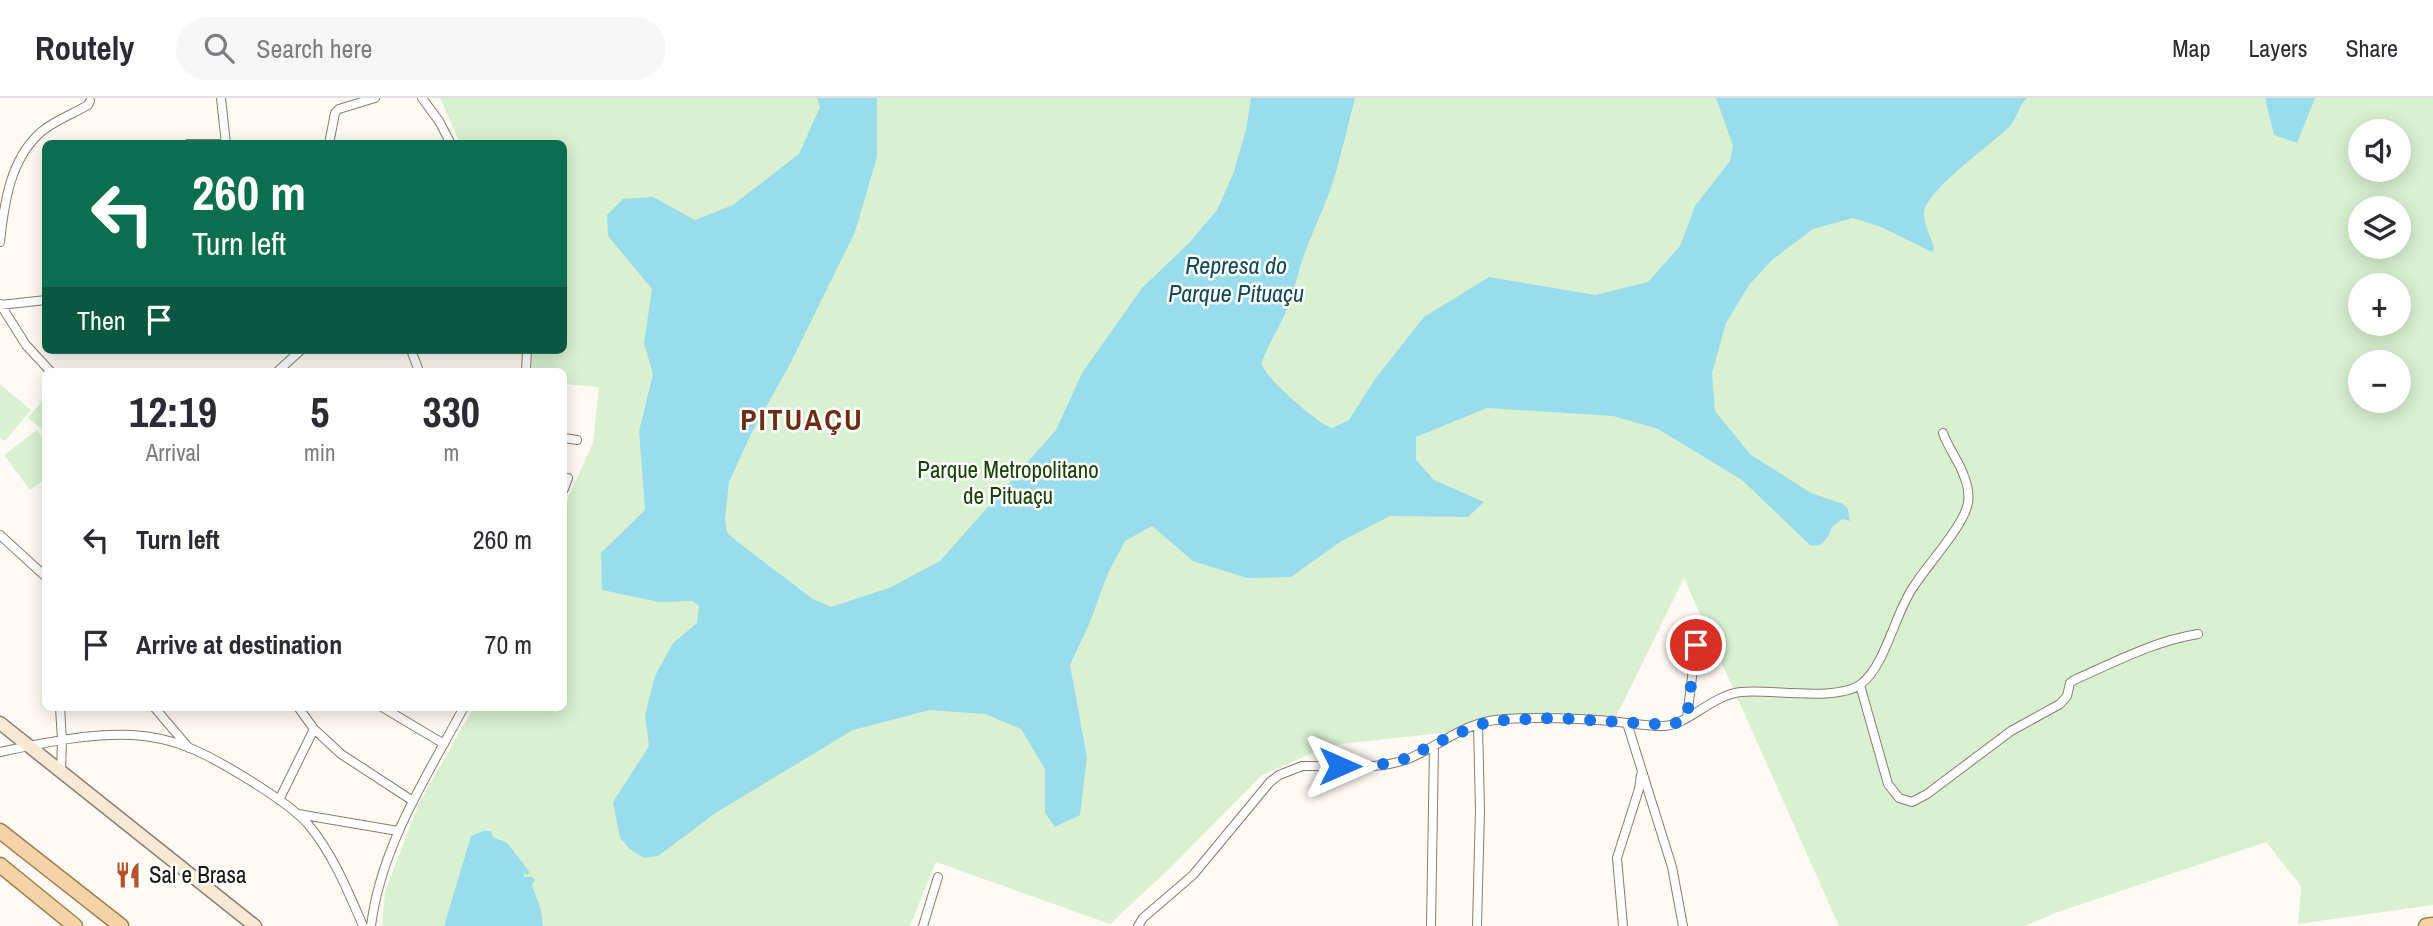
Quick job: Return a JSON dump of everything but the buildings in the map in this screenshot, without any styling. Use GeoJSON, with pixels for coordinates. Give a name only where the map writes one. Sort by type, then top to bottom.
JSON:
{"type":"FeatureCollection","features":[{"type":"Feature","properties":{"kind":"main road"},"geometry":{"type":"LineString","coordinates":[[0,831],[121,926]]}},
{"type":"Feature","properties":{"kind":"main road"},"geometry":{"type":"LineString","coordinates":[[0,865],[75,926]]}},
{"type":"Feature","properties":{"kind":"main road"},"geometry":{"type":"LineString","coordinates":[[2426,926],[2433,925]]}},
{"type":"Feature","properties":{"kind":"street"},"geometry":{"type":"LineString","coordinates":[[221,98],[226,140]]}},
{"type":"Feature","properties":{"kind":"street"},"geometry":{"type":"LineString","coordinates":[[330,140],[335,113],[339,109],[375,98]]}},
{"type":"Feature","properties":{"kind":"street"},"geometry":{"type":"LineString","coordinates":[[422,98],[449,140]]}},
{"type":"Feature","properties":{"kind":"street"},"geometry":{"type":"LineString","coordinates":[[0,242],[9,187],[28,148],[40,133],[88,105],[90,101]]}},
{"type":"Feature","properties":{"kind":"street"},"geometry":{"type":"LineString","coordinates":[[42,300],[0,305],[26,345],[47,368]]}},
{"type":"Feature","properties":{"kind":"street"},"geometry":{"type":"LineString","coordinates":[[281,368],[297,354]]}},
{"type":"Feature","properties":{"kind":"street"},"geometry":{"type":"LineString","coordinates":[[1138,926],[1143,918],[1193,875],[1270,782],[1279,775],[1302,766],[1390,764],[1410,758],[1478,724],[1534,717],[1672,725],[1730,693],[1811,693],[1860,685],[1881,654],[1911,589],[1968,506],[1964,474],[1943,433]]}},
{"type":"Feature","properties":{"kind":"street"},"geometry":{"type":"LineString","coordinates":[[567,438],[577,440]]}},
{"type":"Feature","properties":{"kind":"street"},"geometry":{"type":"LineString","coordinates":[[0,535],[42,573]]}},
{"type":"Feature","properties":{"kind":"street"},"geometry":{"type":"LineString","coordinates":[[1860,685],[1888,784],[1899,798],[1912,802],[1927,794],[2011,731],[2060,704],[2065,700],[2068,687],[2074,680],[2151,645],[2198,634]]}},
{"type":"Feature","properties":{"kind":"street"},"geometry":{"type":"LineString","coordinates":[[1687,717],[1696,645]]}},
{"type":"Feature","properties":{"kind":"street"},"geometry":{"type":"LineString","coordinates":[[60,711],[61,772]]}},
{"type":"Feature","properties":{"kind":"street"},"geometry":{"type":"LineString","coordinates":[[157,711],[189,748]]}},
{"type":"Feature","properties":{"kind":"street"},"geometry":{"type":"LineString","coordinates":[[301,711],[314,729],[341,754],[413,801]]}},
{"type":"Feature","properties":{"kind":"street"},"geometry":{"type":"LineString","coordinates":[[389,711],[444,744]]}},
{"type":"Feature","properties":{"kind":"street"},"geometry":{"type":"LineString","coordinates":[[371,926],[378,888],[398,831],[462,711]]}},
{"type":"Feature","properties":{"kind":"street"},"geometry":{"type":"LineString","coordinates":[[0,723],[255,926]]}},
{"type":"Feature","properties":{"kind":"street"},"geometry":{"type":"LineString","coordinates":[[1627,723],[1672,867],[1684,926]]}},
{"type":"Feature","properties":{"kind":"street"},"geometry":{"type":"LineString","coordinates":[[1476,926],[1480,810],[1478,724]]}},
{"type":"Feature","properties":{"kind":"street"},"geometry":{"type":"LineString","coordinates":[[279,800],[314,729]]}},
{"type":"Feature","properties":{"kind":"street"},"geometry":{"type":"LineString","coordinates":[[0,752],[62,740],[134,735],[189,748],[242,777],[298,814],[325,849],[363,926]]}},
{"type":"Feature","properties":{"kind":"street"},"geometry":{"type":"LineString","coordinates":[[1432,926],[1434,746]]}},
{"type":"Feature","properties":{"kind":"street"},"geometry":{"type":"LineString","coordinates":[[1622,926],[1616,858],[1642,772]]}},
{"type":"Feature","properties":{"kind":"street"},"geometry":{"type":"LineString","coordinates":[[298,814],[398,831]]}},
{"type":"Feature","properties":{"kind":"street"},"geometry":{"type":"LineString","coordinates":[[923,926],[938,877]]}},
{"type":"Feature","properties":{"kind":"green space","name":"Parque Metropolitano de Pituaçu"},"geometry":{"type":"Polygon","coordinates":[[[440,98],[2433,98],[2433,905],[2298,924],[2301,886],[2266,842],[2024,926],[1839,926],[1684,578],[1615,719],[1534,714],[1451,732],[1331,745],[1262,775],[1110,924],[936,862],[910,926],[382,926],[385,892],[419,803],[472,711],[567,711],[567,500],[593,443],[599,387],[567,384],[567,368],[532,368],[532,354],[567,354],[567,140],[459,140],[440,98]]]}},
{"type":"Feature","properties":{"kind":"green space"},"geometry":{"type":"Polygon","coordinates":[[[0,384],[31,410],[5,441],[0,438],[0,384]]]}},
{"type":"Feature","properties":{"kind":"green space"},"geometry":{"type":"Polygon","coordinates":[[[42,401],[42,430],[28,418],[42,401]]]}},
{"type":"Feature","properties":{"kind":"green space"},"geometry":{"type":"Polygon","coordinates":[[[37,430],[42,437],[42,481],[30,490],[4,455],[37,430]]]}},
{"type":"Feature","properties":{"kind":"water","name":"Represa do Parque Pituaçu"},"geometry":{"type":"Polygon","coordinates":[[[817,98],[877,98],[877,157],[855,232],[729,482],[725,519],[727,532],[735,540],[813,599],[831,607],[889,588],[940,561],[1056,430],[1082,373],[1142,288],[1189,243],[1217,210],[1233,174],[1246,130],[1251,98],[1355,98],[1330,191],[1305,252],[1288,307],[1262,364],[1272,379],[1293,400],[1332,428],[1349,420],[1375,379],[1424,317],[1489,277],[1595,295],[1648,282],[1680,246],[1695,206],[1730,161],[1733,146],[1716,98],[2027,98],[2010,126],[1947,180],[1928,203],[1924,216],[1934,248],[1932,252],[1881,227],[1853,218],[1813,229],[1772,260],[1749,285],[1726,323],[1712,373],[1715,411],[1751,455],[1811,493],[1843,504],[1848,509],[1850,521],[1842,519],[1832,527],[1828,537],[1820,545],[1811,546],[1742,480],[1658,429],[1613,416],[1487,408],[1416,437],[1416,460],[1434,480],[1484,502],[1468,517],[1390,516],[1340,542],[1291,577],[1247,578],[1193,561],[1152,526],[1125,541],[1108,573],[1070,665],[1087,757],[1080,815],[1055,827],[1045,813],[1045,769],[1021,729],[985,714],[930,710],[853,730],[717,812],[658,856],[644,858],[631,850],[620,838],[613,802],[649,746],[645,715],[655,676],[673,643],[697,623],[699,606],[692,601],[659,602],[602,590],[601,553],[645,510],[639,431],[653,374],[644,343],[652,289],[608,236],[607,215],[623,199],[653,197],[695,220],[733,205],[799,154],[820,107],[817,98]]]}},
{"type":"Feature","properties":{"kind":"water"},"geometry":{"type":"Polygon","coordinates":[[[2265,98],[2315,98],[2297,143],[2274,135],[2265,98]]]}},
{"type":"Feature","properties":{"kind":"water"},"geometry":{"type":"Polygon","coordinates":[[[491,831],[493,837],[507,843],[529,871],[528,875],[524,873],[524,877],[532,877],[535,880],[532,885],[541,910],[543,926],[444,926],[471,836],[491,831]]]}},
{"type":"Feature","properties":{"kind":"place","name":"Sal e Brasa"},"geometry":{"type":"Point","coordinates":[128,875]}},
{"type":"Feature","properties":{"kind":"district","name":"PITUAÇU"},"geometry":{"type":"Point","coordinates":[802,420]}},
{"type":"Feature","properties":{"kind":"route"},"geometry":{"type":"LineString","coordinates":[[1340,766],[1390,764],[1410,758],[1453,735],[1490,721],[1534,717],[1672,725],[1687,717],[1696,645]]}}]}
